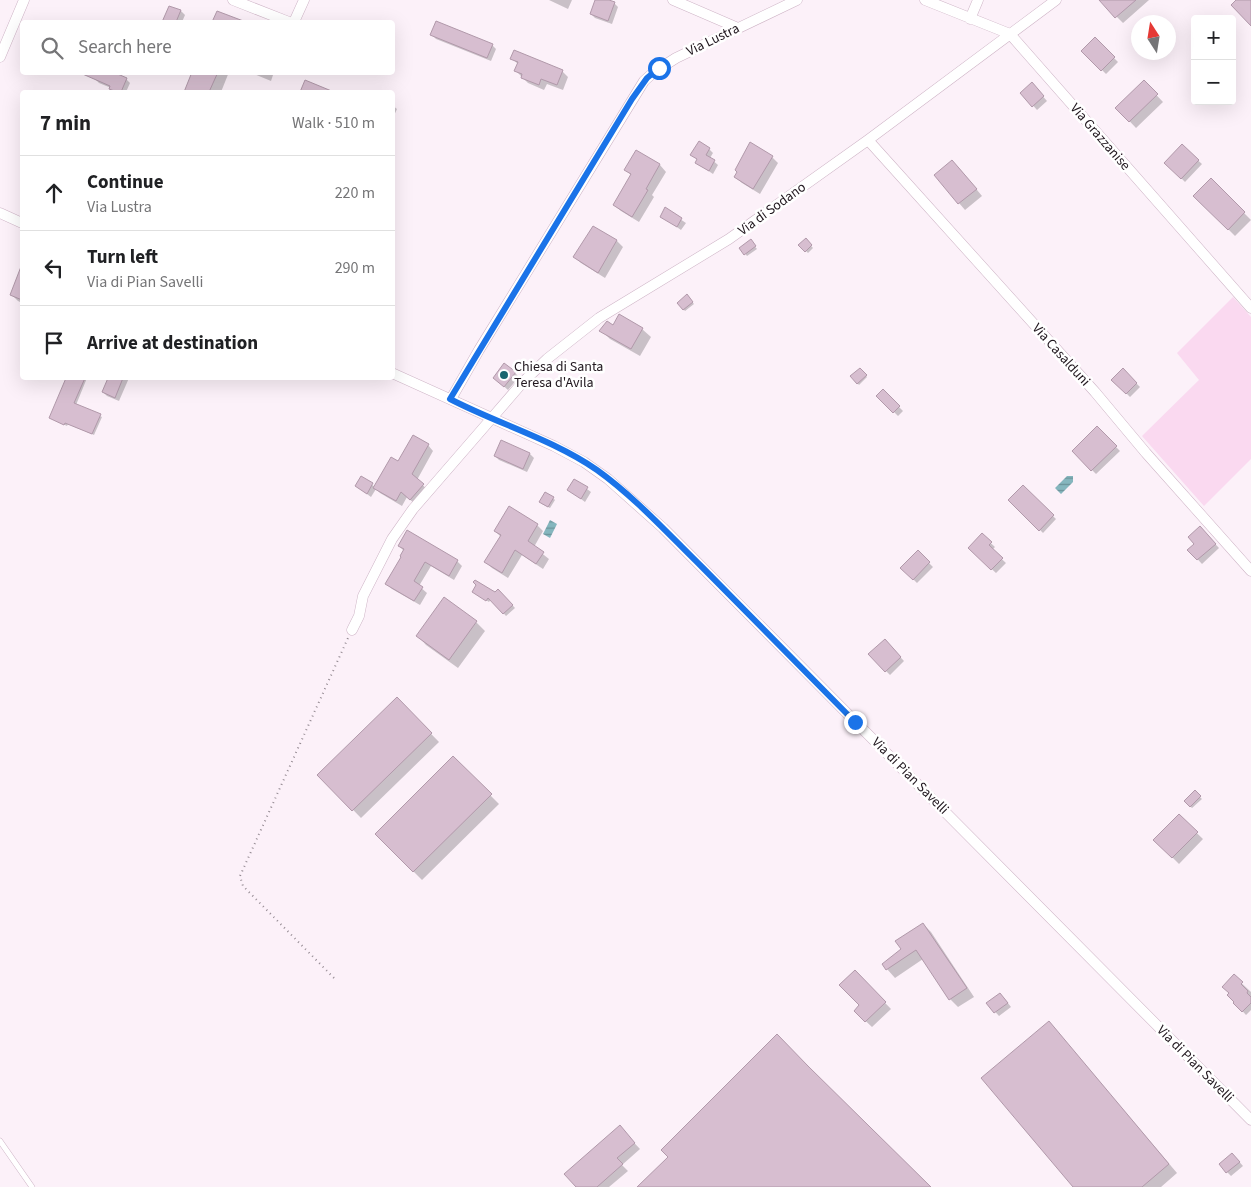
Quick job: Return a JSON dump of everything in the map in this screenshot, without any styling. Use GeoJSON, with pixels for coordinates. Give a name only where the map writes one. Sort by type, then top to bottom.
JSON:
{"type":"FeatureCollection","features":[{"type":"Feature","properties":{"kind":"street"},"geometry":{"type":"LineString","coordinates":[[0,57],[24,0]]}},
{"type":"Feature","properties":{"kind":"street"},"geometry":{"type":"LineString","coordinates":[[233,0],[284,20]]}},
{"type":"Feature","properties":{"kind":"street"},"geometry":{"type":"LineString","coordinates":[[295,20],[304,0]]}},
{"type":"Feature","properties":{"kind":"street"},"geometry":{"type":"LineString","coordinates":[[673,0],[738,28]]}},
{"type":"Feature","properties":{"kind":"street","name":"Via Lustra"},"geometry":{"type":"LineString","coordinates":[[450,399],[644,81],[676,58],[797,0]]}},
{"type":"Feature","properties":{"kind":"street","name":"Via Grazzanise"},"geometry":{"type":"LineString","coordinates":[[925,0],[1010,34],[1251,308]]}},
{"type":"Feature","properties":{"kind":"street"},"geometry":{"type":"LineString","coordinates":[[970,19],[978,0]]}},
{"type":"Feature","properties":{"kind":"street","name":"Via di Sodano"},"geometry":{"type":"LineString","coordinates":[[352,630],[359,616],[363,596],[392,539],[414,510],[534,371],[587,327],[640,292],[685,267],[729,239],[868,140],[1056,0]]}},
{"type":"Feature","properties":{"kind":"street","name":"Via Casalduni"},"geometry":{"type":"LineString","coordinates":[[868,140],[1088,385],[1251,571]]}},
{"type":"Feature","properties":{"kind":"street"},"geometry":{"type":"LineString","coordinates":[[0,213],[20,222]]}},
{"type":"Feature","properties":{"kind":"street","name":"Via di Pian Savelli"},"geometry":{"type":"LineString","coordinates":[[395,374],[554,446],[584,462],[608,479],[642,508],[1251,1120]]}},
{"type":"Feature","properties":{"kind":"lane"},"geometry":{"type":"LineString","coordinates":[[0,1141],[32,1187]]}},
{"type":"Feature","properties":{"kind":"path"},"geometry":{"type":"LineString","coordinates":[[334,978],[243,886],[240,876],[352,630]]}},
{"type":"Feature","properties":{"kind":"shaded area"},"geometry":{"type":"Polygon","coordinates":[[[1233,297],[1251,317],[1251,459],[1204,506],[1142,436],[1199,380],[1177,353],[1233,297]]]}},
{"type":"Feature","properties":{"kind":"water"},"geometry":{"type":"Polygon","coordinates":[[[1067,476],[1073,476],[1073,482],[1061,494],[1055,488],[1067,476]]]}},
{"type":"Feature","properties":{"kind":"water"},"geometry":{"type":"Polygon","coordinates":[[[550,520],[557,524],[550,538],[543,534],[550,520]]]}},
{"type":"Feature","properties":{"kind":"building"},"geometry":{"type":"Polygon","coordinates":[[[595,0],[615,2],[608,21],[590,14],[595,0]]]}},
{"type":"Feature","properties":{"kind":"building"},"geometry":{"type":"Polygon","coordinates":[[[1099,0],[1136,0],[1115,18],[1099,0]]]}},
{"type":"Feature","properties":{"kind":"building"},"geometry":{"type":"Polygon","coordinates":[[[1236,0],[1251,0],[1251,26],[1231,5],[1236,0]]]}},
{"type":"Feature","properties":{"kind":"building"},"geometry":{"type":"Polygon","coordinates":[[[169,6],[181,10],[177,20],[163,20],[169,6]]]}},
{"type":"Feature","properties":{"kind":"building"},"geometry":{"type":"Polygon","coordinates":[[[217,11],[241,20],[213,20],[217,11]]]}},
{"type":"Feature","properties":{"kind":"building"},"geometry":{"type":"Polygon","coordinates":[[[436,21],[493,44],[487,58],[430,35],[436,21]]]}},
{"type":"Feature","properties":{"kind":"building"},"geometry":{"type":"Polygon","coordinates":[[[1095,37],[1115,57],[1101,71],[1081,51],[1095,37]]]}},
{"type":"Feature","properties":{"kind":"building"},"geometry":{"type":"Polygon","coordinates":[[[514,50],[563,70],[557,85],[541,79],[539,85],[521,78],[522,74],[514,71],[518,62],[510,59],[514,50]]]}},
{"type":"Feature","properties":{"kind":"building"},"geometry":{"type":"Polygon","coordinates":[[[85,75],[120,75],[127,78],[122,90],[112,90],[109,89],[110,86],[85,75]]]}},
{"type":"Feature","properties":{"kind":"building"},"geometry":{"type":"Polygon","coordinates":[[[191,75],[217,75],[210,90],[185,90],[191,75]]]}},
{"type":"Feature","properties":{"kind":"building"},"geometry":{"type":"Polygon","coordinates":[[[305,80],[329,90],[301,90],[305,80]]]}},
{"type":"Feature","properties":{"kind":"building"},"geometry":{"type":"Polygon","coordinates":[[[1144,80],[1158,94],[1129,122],[1115,108],[1144,80]]]}},
{"type":"Feature","properties":{"kind":"building"},"geometry":{"type":"Polygon","coordinates":[[[1032,82],[1044,96],[1032,107],[1020,93],[1032,82]]]}},
{"type":"Feature","properties":{"kind":"building"},"geometry":{"type":"Polygon","coordinates":[[[699,141],[710,148],[706,155],[715,160],[709,171],[695,163],[697,159],[690,155],[699,141]]]}},
{"type":"Feature","properties":{"kind":"building"},"geometry":{"type":"Polygon","coordinates":[[[750,142],[773,156],[753,189],[734,177],[737,172],[735,170],[750,142]]]}},
{"type":"Feature","properties":{"kind":"building"},"geometry":{"type":"Polygon","coordinates":[[[1182,144],[1199,160],[1181,179],[1164,163],[1182,144]]]}},
{"type":"Feature","properties":{"kind":"building"},"geometry":{"type":"Polygon","coordinates":[[[636,150],[660,164],[646,189],[648,190],[632,217],[613,205],[631,174],[624,170],[636,150]]]}},
{"type":"Feature","properties":{"kind":"building"},"geometry":{"type":"Polygon","coordinates":[[[952,160],[977,189],[958,204],[934,175],[952,160]]]}},
{"type":"Feature","properties":{"kind":"building"},"geometry":{"type":"Polygon","coordinates":[[[1211,178],[1245,212],[1228,230],[1193,196],[1211,178]]]}},
{"type":"Feature","properties":{"kind":"building"},"geometry":{"type":"Polygon","coordinates":[[[665,207],[682,218],[677,227],[660,217],[665,207]]]}},
{"type":"Feature","properties":{"kind":"building"},"geometry":{"type":"Polygon","coordinates":[[[593,226],[617,240],[598,273],[573,257],[593,226]]]}},
{"type":"Feature","properties":{"kind":"building"},"geometry":{"type":"Polygon","coordinates":[[[806,238],[812,245],[805,252],[798,245],[806,238]]]}},
{"type":"Feature","properties":{"kind":"building"},"geometry":{"type":"Polygon","coordinates":[[[751,239],[756,246],[744,255],[739,248],[751,239]]]}},
{"type":"Feature","properties":{"kind":"building"},"geometry":{"type":"Polygon","coordinates":[[[20,269],[20,299],[10,295],[20,269]]]}},
{"type":"Feature","properties":{"kind":"building"},"geometry":{"type":"Polygon","coordinates":[[[687,294],[693,302],[683,310],[677,303],[687,294]]]}},
{"type":"Feature","properties":{"kind":"building"},"geometry":{"type":"Polygon","coordinates":[[[619,314],[643,328],[631,349],[599,331],[607,321],[613,325],[619,314]]]}},
{"type":"Feature","properties":{"kind":"building","name":"Chiesa di Santa Teresa d'Avila"},"geometry":{"type":"Polygon","coordinates":[[[504,363],[516,372],[504,387],[493,378],[504,363]]]}},
{"type":"Feature","properties":{"kind":"building"},"geometry":{"type":"Polygon","coordinates":[[[860,368],[867,375],[857,384],[850,376],[860,368]]]}},
{"type":"Feature","properties":{"kind":"building"},"geometry":{"type":"Polygon","coordinates":[[[1123,368],[1137,383],[1126,394],[1111,380],[1123,368]]]}},
{"type":"Feature","properties":{"kind":"building"},"geometry":{"type":"Polygon","coordinates":[[[65,380],[84,380],[74,403],[101,414],[92,434],[49,418],[65,380]]]}},
{"type":"Feature","properties":{"kind":"building"},"geometry":{"type":"Polygon","coordinates":[[[107,380],[122,380],[115,398],[102,392],[107,380]]]}},
{"type":"Feature","properties":{"kind":"building"},"geometry":{"type":"Polygon","coordinates":[[[883,389],[900,406],[893,413],[876,396],[883,389]]]}},
{"type":"Feature","properties":{"kind":"building"},"geometry":{"type":"Polygon","coordinates":[[[1097,426],[1117,446],[1091,471],[1072,451],[1097,426]]]}},
{"type":"Feature","properties":{"kind":"building"},"geometry":{"type":"Polygon","coordinates":[[[413,435],[429,444],[412,474],[424,484],[410,500],[401,492],[396,501],[373,488],[391,457],[398,461],[413,435]]]}},
{"type":"Feature","properties":{"kind":"building"},"geometry":{"type":"Polygon","coordinates":[[[501,440],[530,453],[523,469],[494,456],[501,440]]]}},
{"type":"Feature","properties":{"kind":"building"},"geometry":{"type":"Polygon","coordinates":[[[361,476],[373,483],[367,494],[355,486],[361,476]]]}},
{"type":"Feature","properties":{"kind":"building"},"geometry":{"type":"Polygon","coordinates":[[[574,479],[588,487],[581,499],[567,490],[574,479]]]}},
{"type":"Feature","properties":{"kind":"building"},"geometry":{"type":"Polygon","coordinates":[[[1023,485],[1054,515],[1039,531],[1008,500],[1023,485]]]}},
{"type":"Feature","properties":{"kind":"building"},"geometry":{"type":"Polygon","coordinates":[[[545,492],[554,497],[548,507],[539,502],[545,492]]]}},
{"type":"Feature","properties":{"kind":"building"},"geometry":{"type":"Polygon","coordinates":[[[509,506],[538,524],[528,541],[544,552],[536,564],[515,550],[502,573],[484,562],[501,535],[494,531],[509,506]]]}},
{"type":"Feature","properties":{"kind":"building"},"geometry":{"type":"Polygon","coordinates":[[[1200,526],[1216,544],[1197,560],[1187,550],[1194,544],[1188,537],[1200,526]]]}},
{"type":"Feature","properties":{"kind":"building"},"geometry":{"type":"Polygon","coordinates":[[[407,530],[458,560],[449,576],[425,562],[414,581],[423,587],[414,601],[385,584],[401,557],[404,549],[398,546],[407,530]]]}},
{"type":"Feature","properties":{"kind":"building"},"geometry":{"type":"Polygon","coordinates":[[[982,533],[992,542],[989,545],[1003,558],[991,570],[968,548],[982,533]]]}},
{"type":"Feature","properties":{"kind":"building"},"geometry":{"type":"Polygon","coordinates":[[[918,550],[930,562],[913,580],[900,568],[918,550]]]}},
{"type":"Feature","properties":{"kind":"building"},"geometry":{"type":"Polygon","coordinates":[[[475,580],[495,592],[498,589],[513,605],[503,614],[488,598],[486,601],[472,592],[476,585],[473,582],[475,580]]]}},
{"type":"Feature","properties":{"kind":"building"},"geometry":{"type":"Polygon","coordinates":[[[444,597],[477,621],[449,660],[416,636],[444,597]]]}},
{"type":"Feature","properties":{"kind":"building"},"geometry":{"type":"Polygon","coordinates":[[[885,639],[901,657],[885,672],[868,654],[885,639]]]}},
{"type":"Feature","properties":{"kind":"building"},"geometry":{"type":"Polygon","coordinates":[[[397,697],[432,733],[352,811],[317,775],[397,697]]]}},
{"type":"Feature","properties":{"kind":"building"},"geometry":{"type":"Polygon","coordinates":[[[453,756],[492,794],[413,872],[375,834],[453,756]]]}},
{"type":"Feature","properties":{"kind":"building"},"geometry":{"type":"Polygon","coordinates":[[[1195,790],[1201,796],[1190,807],[1184,801],[1195,790]]]}},
{"type":"Feature","properties":{"kind":"building"},"geometry":{"type":"Polygon","coordinates":[[[1179,814],[1198,832],[1172,858],[1153,840],[1179,814]]]}},
{"type":"Feature","properties":{"kind":"building"},"geometry":{"type":"Polygon","coordinates":[[[923,923],[967,988],[949,1000],[916,950],[886,970],[882,964],[901,949],[895,941],[923,923]]]}},
{"type":"Feature","properties":{"kind":"building"},"geometry":{"type":"Polygon","coordinates":[[[855,970],[886,1002],[865,1022],[854,1011],[859,1005],[839,985],[855,970]]]}},
{"type":"Feature","properties":{"kind":"building"},"geometry":{"type":"Polygon","coordinates":[[[1234,974],[1243,982],[1241,984],[1251,997],[1251,1003],[1242,1012],[1227,995],[1229,993],[1222,987],[1234,974]]]}},
{"type":"Feature","properties":{"kind":"building"},"geometry":{"type":"Polygon","coordinates":[[[1000,993],[1008,1003],[994,1013],[986,1003],[1000,993]]]}},
{"type":"Feature","properties":{"kind":"building"},"geometry":{"type":"Polygon","coordinates":[[[1049,1021],[1169,1164],[1142,1187],[1073,1187],[981,1078],[1049,1021]]]}},
{"type":"Feature","properties":{"kind":"building"},"geometry":{"type":"Polygon","coordinates":[[[777,1034],[931,1187],[637,1187],[668,1157],[661,1150],[777,1034]]]}},
{"type":"Feature","properties":{"kind":"building"},"geometry":{"type":"Polygon","coordinates":[[[620,1125],[635,1143],[617,1158],[623,1164],[597,1187],[576,1187],[564,1174],[620,1125]]]}},
{"type":"Feature","properties":{"kind":"building"},"geometry":{"type":"Polygon","coordinates":[[[1232,1153],[1240,1162],[1226,1173],[1219,1164],[1232,1153]]]}},
{"type":"Feature","properties":{"kind":"place","name":"Chiesa di Santa Teresa d'Avila"},"geometry":{"type":"Point","coordinates":[504,375]}},
{"type":"Feature","properties":{"kind":"route"},"geometry":{"type":"LineString","coordinates":[[659,68],[640,86],[450,399],[554,446],[597,470],[658,523],[855,722]]}}]}
